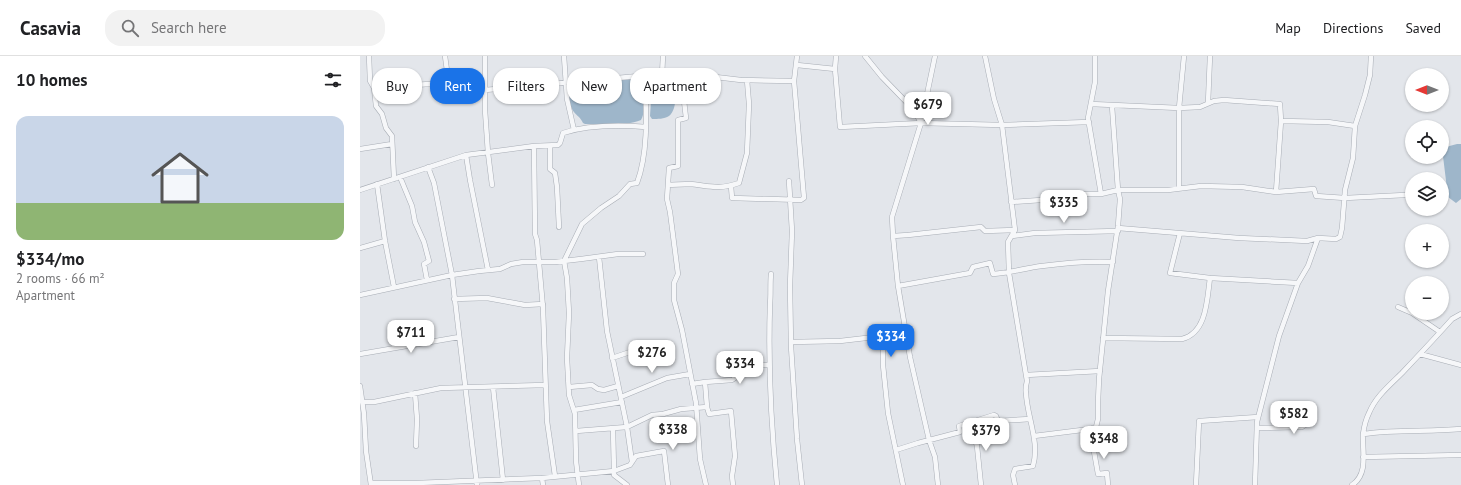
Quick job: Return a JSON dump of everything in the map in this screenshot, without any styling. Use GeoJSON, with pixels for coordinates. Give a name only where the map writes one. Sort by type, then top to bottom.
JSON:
{"type":"FeatureCollection","features":[{"type":"Feature","properties":{"kind":"street"},"geometry":{"type":"LineString","coordinates":[[369,56],[370,81],[372,84]]}},
{"type":"Feature","properties":{"kind":"street"},"geometry":{"type":"LineString","coordinates":[[445,56],[447,68]]}},
{"type":"Feature","properties":{"kind":"street"},"geometry":{"type":"LineString","coordinates":[[485,56],[485,68]]}},
{"type":"Feature","properties":{"kind":"street"},"geometry":{"type":"LineString","coordinates":[[485,87],[567,82],[564,56]]}},
{"type":"Feature","properties":{"kind":"street"},"geometry":{"type":"LineString","coordinates":[[662,68],[663,56]]}},
{"type":"Feature","properties":{"kind":"street"},"geometry":{"type":"LineString","coordinates":[[731,186],[732,198],[801,200],[804,198],[794,81],[797,56]]}},
{"type":"Feature","properties":{"kind":"street"},"geometry":{"type":"LineString","coordinates":[[836,56],[835,69],[840,127],[921,123],[1002,125],[1089,122]]}},
{"type":"Feature","properties":{"kind":"street"},"geometry":{"type":"LineString","coordinates":[[865,56],[882,77],[914,110],[921,123]]}},
{"type":"Feature","properties":{"kind":"street"},"geometry":{"type":"LineString","coordinates":[[935,56],[921,123],[892,217],[898,286],[910,357],[929,440],[935,457],[938,485]]}},
{"type":"Feature","properties":{"kind":"street"},"geometry":{"type":"LineString","coordinates":[[985,56],[994,99],[1002,125],[1015,230],[1008,242],[1009,273],[1026,375],[1026,394],[1034,436],[1035,459],[1033,466],[1015,469],[1013,475],[1015,485]]}},
{"type":"Feature","properties":{"kind":"street"},"geometry":{"type":"LineString","coordinates":[[1095,56],[1095,82],[1088,118],[1101,194]]}},
{"type":"Feature","properties":{"kind":"street"},"geometry":{"type":"LineString","coordinates":[[1179,188],[1179,108],[1184,56]]}},
{"type":"Feature","properties":{"kind":"street"},"geometry":{"type":"LineString","coordinates":[[1208,103],[1210,56]]}},
{"type":"Feature","properties":{"kind":"street"},"geometry":{"type":"LineString","coordinates":[[1012,236],[1035,233],[1118,230],[1307,241],[1318,238],[1336,239],[1340,237],[1344,198],[1353,158],[1355,126],[1366,95],[1370,75],[1371,56]]}},
{"type":"Feature","properties":{"kind":"street"},"geometry":{"type":"LineString","coordinates":[[796,65],[835,69]]}},
{"type":"Feature","properties":{"kind":"street"},"geometry":{"type":"LineString","coordinates":[[721,77],[747,80],[794,81]]}},
{"type":"Feature","properties":{"kind":"street"},"geometry":{"type":"LineString","coordinates":[[668,185],[690,184],[716,187],[731,186],[739,183],[746,157],[749,104],[747,80]]}},
{"type":"Feature","properties":{"kind":"street"},"geometry":{"type":"LineString","coordinates":[[1091,104],[1179,108],[1200,107],[1208,103],[1224,100],[1280,104],[1281,120],[1276,192]]}},
{"type":"Feature","properties":{"kind":"street"},"geometry":{"type":"LineString","coordinates":[[376,104],[382,114],[386,128],[392,136],[394,179]]}},
{"type":"Feature","properties":{"kind":"street"},"geometry":{"type":"LineString","coordinates":[[485,104],[492,185]]}},
{"type":"Feature","properties":{"kind":"street"},"geometry":{"type":"LineString","coordinates":[[568,104],[574,130]]}},
{"type":"Feature","properties":{"kind":"street"},"geometry":{"type":"LineString","coordinates":[[579,485],[576,461],[574,410],[569,395],[567,358],[569,313],[567,278],[564,261],[582,224],[601,208],[619,196],[630,184],[637,183],[643,157],[646,127],[646,104]]}},
{"type":"Feature","properties":{"kind":"street"},"geometry":{"type":"LineString","coordinates":[[684,104],[686,118],[678,120],[678,166],[669,168],[667,199],[678,274],[674,283],[674,300],[682,330],[692,384],[696,408],[700,459],[706,485]]}},
{"type":"Feature","properties":{"kind":"street"},"geometry":{"type":"LineString","coordinates":[[1034,436],[1090,429],[1096,427],[1098,419],[1103,338],[1108,291],[1118,230],[1120,199],[1118,190],[1112,106]]}},
{"type":"Feature","properties":{"kind":"street"},"geometry":{"type":"LineString","coordinates":[[1281,120],[1328,122],[1355,126]]}},
{"type":"Feature","properties":{"kind":"street"},"geometry":{"type":"LineString","coordinates":[[360,190],[466,155],[534,146],[558,145],[563,132],[588,127],[646,127]]}},
{"type":"Feature","properties":{"kind":"street"},"geometry":{"type":"LineString","coordinates":[[360,149],[392,144]]}},
{"type":"Feature","properties":{"kind":"street"},"geometry":{"type":"LineString","coordinates":[[534,146],[535,234],[537,240],[543,304],[547,421],[555,476]]}},
{"type":"Feature","properties":{"kind":"street"},"geometry":{"type":"LineString","coordinates":[[550,146],[550,169],[555,173],[559,227]]}},
{"type":"Feature","properties":{"kind":"street"},"geometry":{"type":"LineString","coordinates":[[466,155],[488,270]]}},
{"type":"Feature","properties":{"kind":"street"},"geometry":{"type":"LineString","coordinates":[[428,167],[434,183],[452,275],[476,483]]}},
{"type":"Feature","properties":{"kind":"street"},"geometry":{"type":"LineString","coordinates":[[400,177],[412,206],[415,222],[424,242],[429,261],[424,264],[427,280]]}},
{"type":"Feature","properties":{"kind":"street"},"geometry":{"type":"LineString","coordinates":[[789,181],[792,231],[790,286],[791,342],[797,439],[802,485]]}},
{"type":"Feature","properties":{"kind":"street"},"geometry":{"type":"LineString","coordinates":[[376,184],[394,287]]}},
{"type":"Feature","properties":{"kind":"street"},"geometry":{"type":"LineString","coordinates":[[1011,202],[1041,200],[1084,194],[1101,194],[1118,190],[1168,190],[1179,188],[1242,187],[1276,192],[1314,189],[1316,196],[1344,198],[1405,195]]}},
{"type":"Feature","properties":{"kind":"street"},"geometry":{"type":"LineString","coordinates":[[893,236],[981,227],[986,231],[1015,230]]}},
{"type":"Feature","properties":{"kind":"street"},"geometry":{"type":"LineString","coordinates":[[1180,233],[1170,273],[1210,278],[1298,283]]}},
{"type":"Feature","properties":{"kind":"street"},"geometry":{"type":"LineString","coordinates":[[1255,485],[1258,418],[1279,336],[1298,283],[1308,266],[1318,238]]}},
{"type":"Feature","properties":{"kind":"street"},"geometry":{"type":"LineString","coordinates":[[360,248],[385,241]]}},
{"type":"Feature","properties":{"kind":"street"},"geometry":{"type":"LineString","coordinates":[[360,295],[452,275],[488,270],[500,270],[511,264],[523,262],[564,261],[618,254],[643,254]]}},
{"type":"Feature","properties":{"kind":"street"},"geometry":{"type":"LineString","coordinates":[[599,257],[607,332],[632,462]]}},
{"type":"Feature","properties":{"kind":"street"},"geometry":{"type":"LineString","coordinates":[[898,286],[970,273],[973,267],[990,264],[994,274],[1009,273],[1042,266],[1113,262]]}},
{"type":"Feature","properties":{"kind":"street"},"geometry":{"type":"LineString","coordinates":[[771,274],[769,365],[772,434],[777,485]]}},
{"type":"Feature","properties":{"kind":"street"},"geometry":{"type":"LineString","coordinates":[[1103,338],[1182,339],[1192,335],[1197,330],[1201,321],[1206,303],[1210,278]]}},
{"type":"Feature","properties":{"kind":"street"},"geometry":{"type":"LineString","coordinates":[[454,299],[487,298],[525,305],[543,304]]}},
{"type":"Feature","properties":{"kind":"street"},"geometry":{"type":"LineString","coordinates":[[1398,307],[1405,310]]}},
{"type":"Feature","properties":{"kind":"street"},"geometry":{"type":"LineString","coordinates":[[1352,485],[1360,476],[1364,463],[1363,434],[1369,412],[1376,401],[1386,387],[1420,354],[1452,319],[1461,314]]}},
{"type":"Feature","properties":{"kind":"street"},"geometry":{"type":"LineString","coordinates":[[1422,320],[1440,332]]}},
{"type":"Feature","properties":{"kind":"street"},"geometry":{"type":"LineString","coordinates":[[791,342],[840,341],[883,336],[883,365],[888,413],[903,485]]}},
{"type":"Feature","properties":{"kind":"street"},"geometry":{"type":"LineString","coordinates":[[360,354],[459,337]]}},
{"type":"Feature","properties":{"kind":"street"},"geometry":{"type":"LineString","coordinates":[[612,358],[638,349]]}},
{"type":"Feature","properties":{"kind":"street"},"geometry":{"type":"LineString","coordinates":[[1420,354],[1461,365]]}},
{"type":"Feature","properties":{"kind":"street"},"geometry":{"type":"LineString","coordinates":[[692,384],[732,380],[741,374],[753,372],[753,365],[769,365]]}},
{"type":"Feature","properties":{"kind":"street"},"geometry":{"type":"LineString","coordinates":[[1026,375],[1100,372]]}},
{"type":"Feature","properties":{"kind":"street"},"geometry":{"type":"LineString","coordinates":[[574,410],[601,406],[621,400],[667,378],[690,374]]}},
{"type":"Feature","properties":{"kind":"street"},"geometry":{"type":"LineString","coordinates":[[705,382],[706,407],[709,414],[731,411],[735,456],[732,476],[733,485]]}},
{"type":"Feature","properties":{"kind":"street"},"geometry":{"type":"LineString","coordinates":[[362,402],[374,402],[441,388],[545,385]]}},
{"type":"Feature","properties":{"kind":"street"},"geometry":{"type":"LineString","coordinates":[[569,387],[592,385],[598,389],[604,390],[618,386]]}},
{"type":"Feature","properties":{"kind":"street"},"geometry":{"type":"LineString","coordinates":[[360,386],[366,451],[371,484],[476,483],[614,471],[630,466],[636,456],[644,453],[664,451],[668,485]]}},
{"type":"Feature","properties":{"kind":"street"},"geometry":{"type":"LineString","coordinates":[[492,387],[503,480]]}},
{"type":"Feature","properties":{"kind":"street"},"geometry":{"type":"LineString","coordinates":[[415,393],[417,419],[416,446]]}},
{"type":"Feature","properties":{"kind":"street"},"geometry":{"type":"LineString","coordinates":[[576,431],[626,427],[652,415],[706,407]]}},
{"type":"Feature","properties":{"kind":"street"},"geometry":{"type":"LineString","coordinates":[[1257,428],[1302,427],[1305,426],[1311,418],[1311,414]]}},
{"type":"Feature","properties":{"kind":"street"},"geometry":{"type":"LineString","coordinates":[[896,450],[960,432],[959,426],[994,415],[998,421],[1030,419]]}},
{"type":"Feature","properties":{"kind":"street"},"geometry":{"type":"LineString","coordinates":[[1196,485],[1199,421],[1258,418]]}},
{"type":"Feature","properties":{"kind":"street"},"geometry":{"type":"LineString","coordinates":[[970,423],[977,446],[981,485]]}},
{"type":"Feature","properties":{"kind":"street"},"geometry":{"type":"LineString","coordinates":[[612,429],[614,475],[627,485]]}},
{"type":"Feature","properties":{"kind":"street"},"geometry":{"type":"LineString","coordinates":[[1090,429],[1098,474],[1107,473],[1108,485]]}},
{"type":"Feature","properties":{"kind":"street"},"geometry":{"type":"LineString","coordinates":[[1363,434],[1382,431],[1438,431],[1461,429]]}},
{"type":"Feature","properties":{"kind":"street"},"geometry":{"type":"LineString","coordinates":[[1363,457],[1461,455]]}},
{"type":"Feature","properties":{"kind":"street"},"geometry":{"type":"LineString","coordinates":[[542,478],[543,485]]}},
{"type":"Feature","properties":{"kind":"water"},"geometry":{"type":"Polygon","coordinates":[[[630,79],[630,104],[643,104],[643,116],[641,120],[628,124],[606,125],[583,123],[570,104],[622,104],[622,80],[630,79]]]}},
{"type":"Feature","properties":{"kind":"water"},"geometry":{"type":"Polygon","coordinates":[[[651,104],[675,104],[672,113],[669,116],[652,119],[650,116],[651,104]]]}},
{"type":"Feature","properties":{"kind":"water"},"geometry":{"type":"Polygon","coordinates":[[[1461,144],[1461,199],[1456,203],[1449,198],[1449,172],[1445,172],[1444,164],[1449,164],[1449,146],[1461,144]]]}}]}
